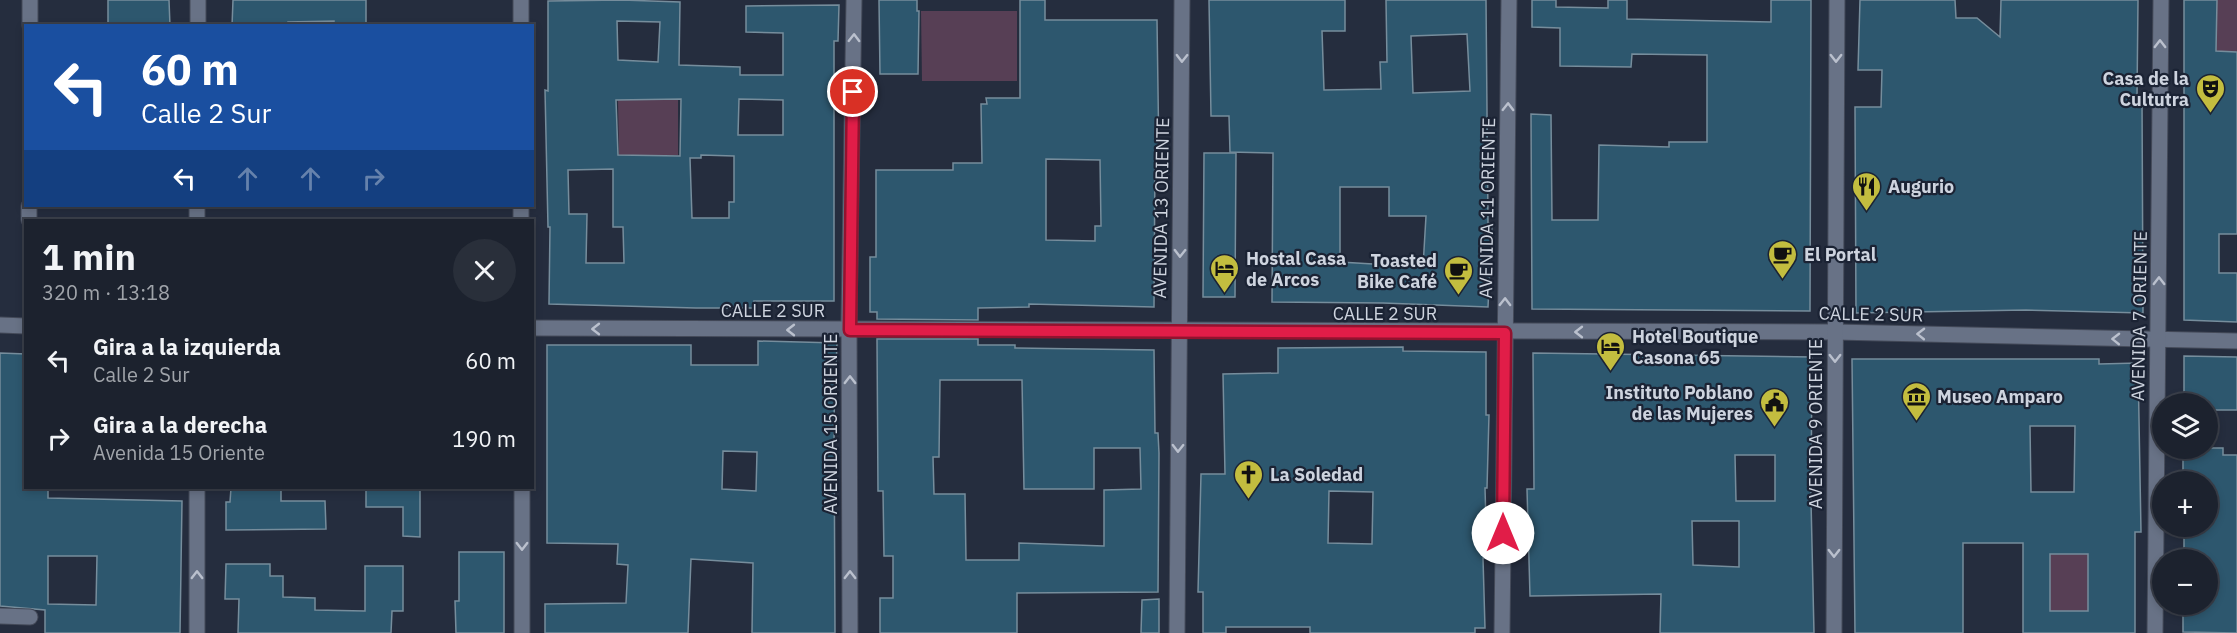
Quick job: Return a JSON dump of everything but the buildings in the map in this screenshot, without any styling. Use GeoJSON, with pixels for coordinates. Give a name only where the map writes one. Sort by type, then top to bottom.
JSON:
{"type":"FeatureCollection","features":[{"type":"Feature","properties":{"kind":"street"},"geometry":{"type":"LineString","coordinates":[[30,0],[30,24]]}},
{"type":"Feature","properties":{"kind":"street"},"geometry":{"type":"LineString","coordinates":[[198,0],[198,24]]}},
{"type":"Feature","properties":{"kind":"street"},"geometry":{"type":"LineString","coordinates":[[521,0],[521,24]]}},
{"type":"Feature","properties":{"kind":"street","name":"AVENIDA 15 ORIENTE"},"geometry":{"type":"LineString","coordinates":[[850,633],[850,330],[854,0]]}},
{"type":"Feature","properties":{"kind":"street","name":"AVENIDA 13 ORIENTE"},"geometry":{"type":"LineString","coordinates":[[1177,633],[1182,0]]}},
{"type":"Feature","properties":{"kind":"street","name":"AVENIDA 11 ORIENTE"},"geometry":{"type":"LineString","coordinates":[[1502,633],[1509,0]]}},
{"type":"Feature","properties":{"kind":"street","name":"AVENIDA 9 ORIENTE"},"geometry":{"type":"LineString","coordinates":[[1834,633],[1837,0]]}},
{"type":"Feature","properties":{"kind":"street","name":"AVENIDA 7 ORIENTE"},"geometry":{"type":"LineString","coordinates":[[2155,633],[2161,0]]}},
{"type":"Feature","properties":{"kind":"street"},"geometry":{"type":"LineString","coordinates":[[0,325],[24,326]]}},
{"type":"Feature","properties":{"kind":"street","name":"CALLE 2 SUR"},"geometry":{"type":"LineString","coordinates":[[534,328],[1505,333],[1835,332],[2237,341]]}},
{"type":"Feature","properties":{"kind":"street"},"geometry":{"type":"LineString","coordinates":[[197,489],[197,633]]}},
{"type":"Feature","properties":{"kind":"street"},"geometry":{"type":"LineString","coordinates":[[522,489],[522,633]]}},
{"type":"Feature","properties":{"kind":"street"},"geometry":{"type":"LineString","coordinates":[[0,616],[30,617]]}},
{"type":"Feature","properties":{"kind":"shaded area"},"geometry":{"type":"Polygon","coordinates":[[[2217,0],[2237,0],[2237,52],[2216,51],[2217,0]]]}},
{"type":"Feature","properties":{"kind":"shaded area"},"geometry":{"type":"Polygon","coordinates":[[[921,11],[1017,11],[1017,81],[922,81],[921,11]]]}},
{"type":"Feature","properties":{"kind":"shaded area"},"geometry":{"type":"Polygon","coordinates":[[[678,99],[678,155],[619,155],[618,100],[678,99]]]}},
{"type":"Feature","properties":{"kind":"shaded area"},"geometry":{"type":"Polygon","coordinates":[[[2050,554],[2088,554],[2088,611],[2050,611],[2050,554]]]}},
{"type":"Feature","properties":{"kind":"place","name":"Casa de la Cultutra"},"geometry":{"type":"Point","coordinates":[2210,114]}},
{"type":"Feature","properties":{"kind":"place","name":"Augurio"},"geometry":{"type":"Point","coordinates":[1867,212]}},
{"type":"Feature","properties":{"kind":"place","name":"El Portal"},"geometry":{"type":"Point","coordinates":[1783,280]}},
{"type":"Feature","properties":{"kind":"place","name":"Hostal Casa de Arcos"},"geometry":{"type":"Point","coordinates":[1225,294]}},
{"type":"Feature","properties":{"kind":"place","name":"Toasted Bike Café"},"geometry":{"type":"Point","coordinates":[1458,296]}},
{"type":"Feature","properties":{"kind":"place","name":"Hotel Boutique Casona 65"},"geometry":{"type":"Point","coordinates":[1611,372]}},
{"type":"Feature","properties":{"kind":"place","name":"Museo Amparo"},"geometry":{"type":"Point","coordinates":[1916,422]}},
{"type":"Feature","properties":{"kind":"place","name":"Instituto Poblano de las Mujeres"},"geometry":{"type":"Point","coordinates":[1774,428]}},
{"type":"Feature","properties":{"kind":"place","name":"La Soledad"},"geometry":{"type":"Point","coordinates":[1249,500]}},
{"type":"Feature","properties":{"kind":"route"},"geometry":{"type":"LineString","coordinates":[[853,92],[850,330],[1505,333],[1503,533]]}}]}
